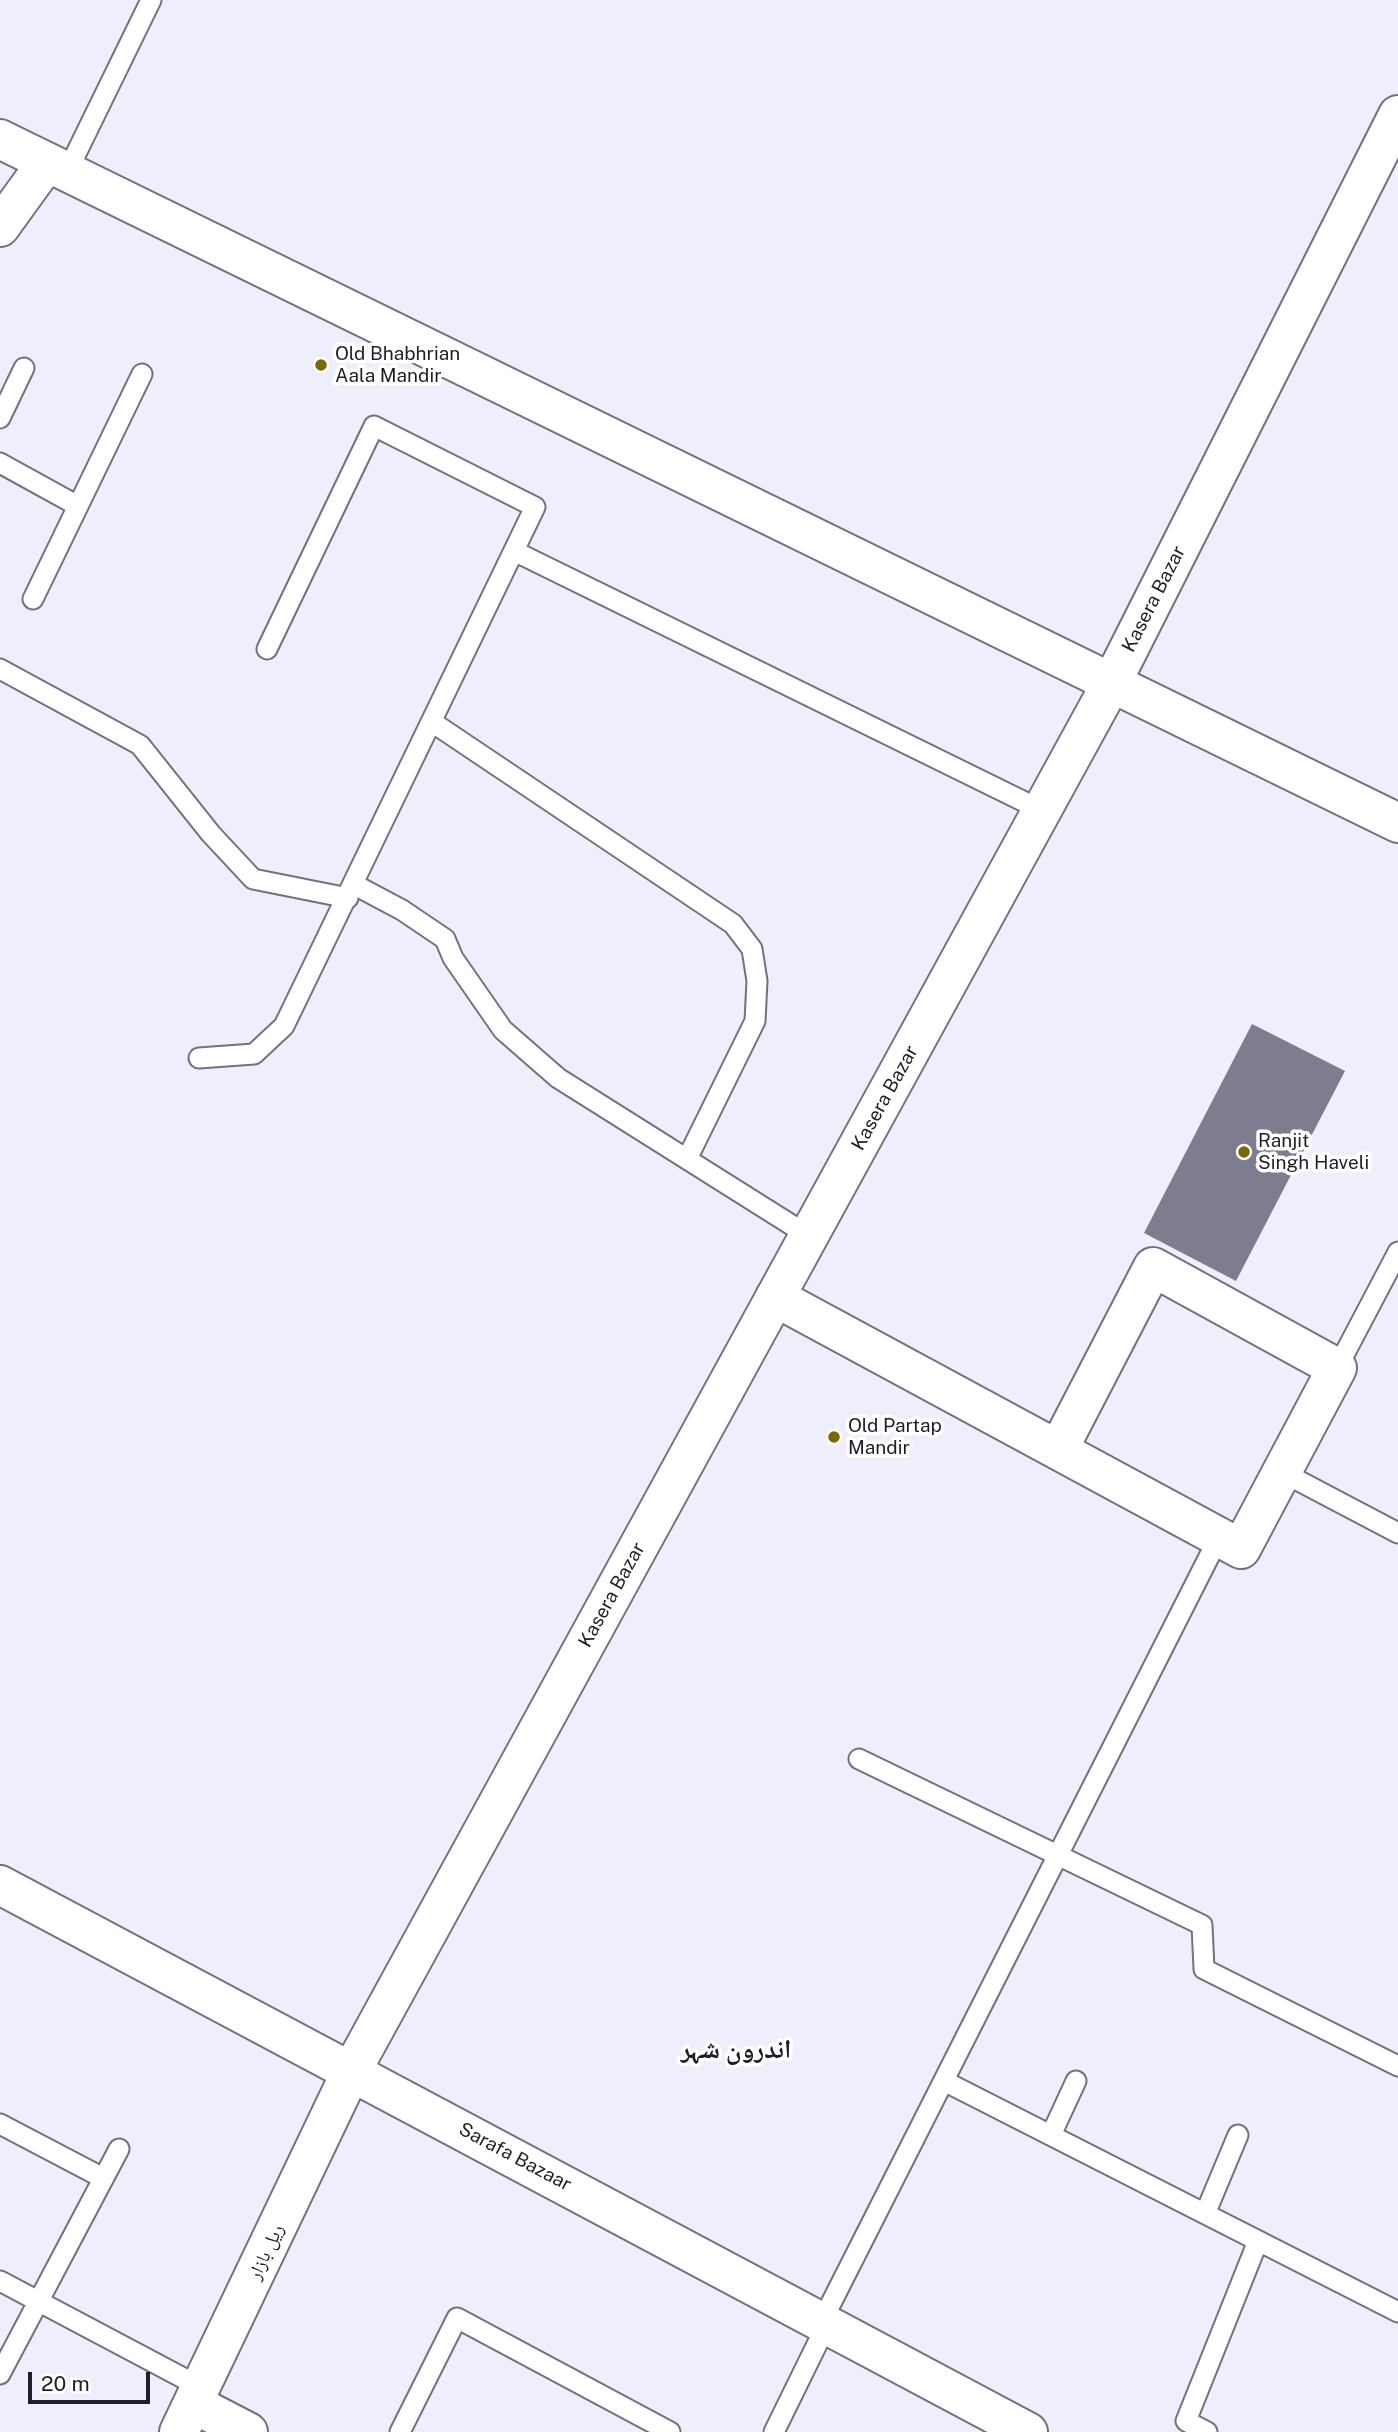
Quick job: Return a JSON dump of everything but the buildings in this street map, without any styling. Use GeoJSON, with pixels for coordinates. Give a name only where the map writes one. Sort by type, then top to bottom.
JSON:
{"type":"FeatureCollection","features":[{"type":"Feature","properties":{"kind":"street","name":"Kasera Bazar"},"geometry":{"type":"LineString","coordinates":[[352,2070],[1111,684],[1398,115]]}},
{"type":"Feature","properties":{"kind":"street"},"geometry":{"type":"LineString","coordinates":[[0,139],[1398,823]]}},
{"type":"Feature","properties":{"kind":"street"},"geometry":{"type":"LineString","coordinates":[[0,227],[57,167]]}},
{"type":"Feature","properties":{"kind":"street"},"geometry":{"type":"LineString","coordinates":[[775,1297],[1241,1549],[1337,1368],[1153,1267],[1058,1450]]}},
{"type":"Feature","properties":{"kind":"street","name":"Sarafa Bazaar"},"geometry":{"type":"LineString","coordinates":[[0,1885],[1028,2432]]}},
{"type":"Feature","properties":{"kind":"street","name":"ریل بازار"},"geometry":{"type":"LineString","coordinates":[[192,2408],[352,2070]]}},
{"type":"Feature","properties":{"kind":"street"},"geometry":{"type":"LineString","coordinates":[[192,2408],[248,2432]]}},
{"type":"Feature","properties":{"kind":"lane"},"geometry":{"type":"LineString","coordinates":[[57,167],[151,0]]}},
{"type":"Feature","properties":{"kind":"lane"},"geometry":{"type":"LineString","coordinates":[[0,418],[24,368]]}},
{"type":"Feature","properties":{"kind":"lane"},"geometry":{"type":"LineString","coordinates":[[33,599],[142,374]]}},
{"type":"Feature","properties":{"kind":"lane"},"geometry":{"type":"LineString","coordinates":[[199,1058],[254,1054],[284,1026],[535,507],[374,426],[267,649]]}},
{"type":"Feature","properties":{"kind":"lane"},"geometry":{"type":"LineString","coordinates":[[0,463],[78,506]]}},
{"type":"Feature","properties":{"kind":"lane"},"geometry":{"type":"LineString","coordinates":[[514,551],[1041,810]]}},
{"type":"Feature","properties":{"kind":"lane"},"geometry":{"type":"LineString","coordinates":[[0,669],[140,745],[211,834],[253,879],[351,891],[446,939],[466,978],[503,1030],[558,1078],[809,1236]]}},
{"type":"Feature","properties":{"kind":"lane"},"geometry":{"type":"LineString","coordinates":[[432,722],[733,924],[752,949],[757,981],[755,1021],[687,1159]]}},
{"type":"Feature","properties":{"kind":"lane"},"geometry":{"type":"LineString","coordinates":[[1337,1368],[1398,1252]]}},
{"type":"Feature","properties":{"kind":"lane"},"geometry":{"type":"LineString","coordinates":[[1282,1472],[1398,1533]]}},
{"type":"Feature","properties":{"kind":"lane"},"geometry":{"type":"LineString","coordinates":[[775,2432],[825,2323],[944,2081],[1219,1537]]}},
{"type":"Feature","properties":{"kind":"lane"},"geometry":{"type":"LineString","coordinates":[[859,1759],[1202,1925],[1204,1969],[1398,2066]]}},
{"type":"Feature","properties":{"kind":"lane"},"geometry":{"type":"LineString","coordinates":[[944,2081],[1398,2312]]}},
{"type":"Feature","properties":{"kind":"lane"},"geometry":{"type":"LineString","coordinates":[[1051,2135],[1076,2081]]}},
{"type":"Feature","properties":{"kind":"lane"},"geometry":{"type":"LineString","coordinates":[[0,2124],[103,2178]]}},
{"type":"Feature","properties":{"kind":"lane"},"geometry":{"type":"LineString","coordinates":[[1206,2214],[1238,2135]]}},
{"type":"Feature","properties":{"kind":"lane"},"geometry":{"type":"LineString","coordinates":[[0,2374],[36,2301],[119,2149]]}},
{"type":"Feature","properties":{"kind":"lane"},"geometry":{"type":"LineString","coordinates":[[1207,2432],[1186,2421],[1258,2241]]}},
{"type":"Feature","properties":{"kind":"lane"},"geometry":{"type":"LineString","coordinates":[[0,2281],[36,2301],[192,2408]]}},
{"type":"Feature","properties":{"kind":"lane"},"geometry":{"type":"LineString","coordinates":[[400,2432],[457,2318],[670,2432]]}},
{"type":"Feature","properties":{"kind":"place","name":"Old Bhabhrian Aala Mandir"},"geometry":{"type":"Point","coordinates":[321,365]}},
{"type":"Feature","properties":{"kind":"place","name":"Ranjit Singh Haveli"},"geometry":{"type":"Point","coordinates":[1244,1152]}},
{"type":"Feature","properties":{"kind":"place","name":"Old Partap Mandir"},"geometry":{"type":"Point","coordinates":[834,1437]}},
{"type":"Feature","properties":{"kind":"district","name":"اندرون شہر"},"geometry":{"type":"Point","coordinates":[736,2050]}}]}
